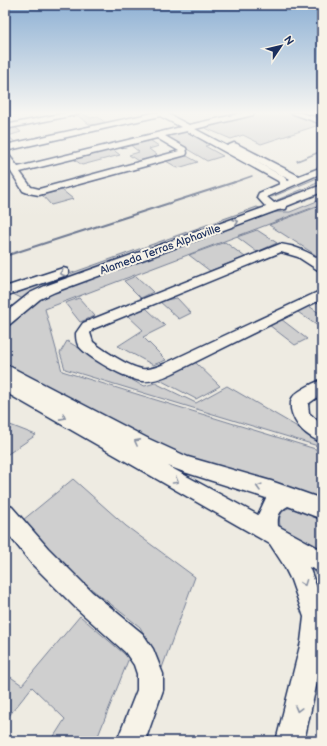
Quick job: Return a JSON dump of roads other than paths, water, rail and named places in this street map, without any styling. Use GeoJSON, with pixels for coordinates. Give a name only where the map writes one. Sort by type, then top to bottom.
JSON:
{"type":"FeatureCollection","features":[{"type":"Feature","properties":{"kind":"street"},"geometry":{"type":"LineString","coordinates":[[16,170],[105,148]]}},
{"type":"Feature","properties":{"kind":"street"},"geometry":{"type":"LineString","coordinates":[[5,156],[16,170],[27,190],[32,192],[48,191],[183,153],[183,150],[179,148]]}},
{"type":"Feature","properties":{"kind":"street"},"geometry":{"type":"LineString","coordinates":[[230,148],[298,180]]}},
{"type":"Feature","properties":{"kind":"street"},"geometry":{"type":"LineString","coordinates":[[230,148],[281,180],[286,185]]}},
{"type":"Feature","properties":{"kind":"street"},"geometry":{"type":"LineString","coordinates":[[322,170],[263,195],[262,197],[265,202],[276,207],[294,208],[322,197]]}},
{"type":"Feature","properties":{"kind":"street","name":"Alameda Terras Alphaville"},"geometry":{"type":"LineString","coordinates":[[5,292],[265,202],[322,178]]}},
{"type":"Feature","properties":{"kind":"street","name":"Alameda Terras Alphaville"},"geometry":{"type":"LineString","coordinates":[[5,321],[35,296],[56,286],[276,207],[322,188]]}},
{"type":"Feature","properties":{"kind":"street"},"geometry":{"type":"LineString","coordinates":[[322,267],[300,252],[293,249],[280,248],[88,326],[83,333],[84,342],[96,352],[130,371],[140,375],[150,375],[173,366],[322,294]]}},
{"type":"Feature","properties":{"kind":"street"},"geometry":{"type":"LineString","coordinates":[[5,297],[11,300],[19,308]]}},
{"type":"Feature","properties":{"kind":"street"},"geometry":{"type":"LineString","coordinates":[[5,370],[143,445],[184,464],[288,496],[322,509]]}},
{"type":"Feature","properties":{"kind":"street"},"geometry":{"type":"LineString","coordinates":[[5,384],[322,562]]}},
{"type":"Feature","properties":{"kind":"street"},"geometry":{"type":"LineString","coordinates":[[322,386],[299,401],[299,412],[307,424],[322,434]]}},
{"type":"Feature","properties":{"kind":"street"},"geometry":{"type":"LineString","coordinates":[[288,496],[280,498],[274,502],[269,508],[267,516],[273,535],[291,556],[302,575],[319,620],[290,741]]}},
{"type":"Feature","properties":{"kind":"street"},"geometry":{"type":"LineString","coordinates":[[5,514],[40,556],[84,600],[134,643],[144,658],[150,674],[150,690],[131,741]]}},
{"type":"Feature","properties":{"kind":"waterway"},"geometry":{"type":"LineString","coordinates":[[297,161],[322,151]]}},
{"type":"Feature","properties":{"kind":"waterway"},"geometry":{"type":"LineString","coordinates":[[233,183],[252,176]]}},
{"type":"Feature","properties":{"kind":"waterway"},"geometry":{"type":"LineString","coordinates":[[5,256],[233,183]]}}]}
